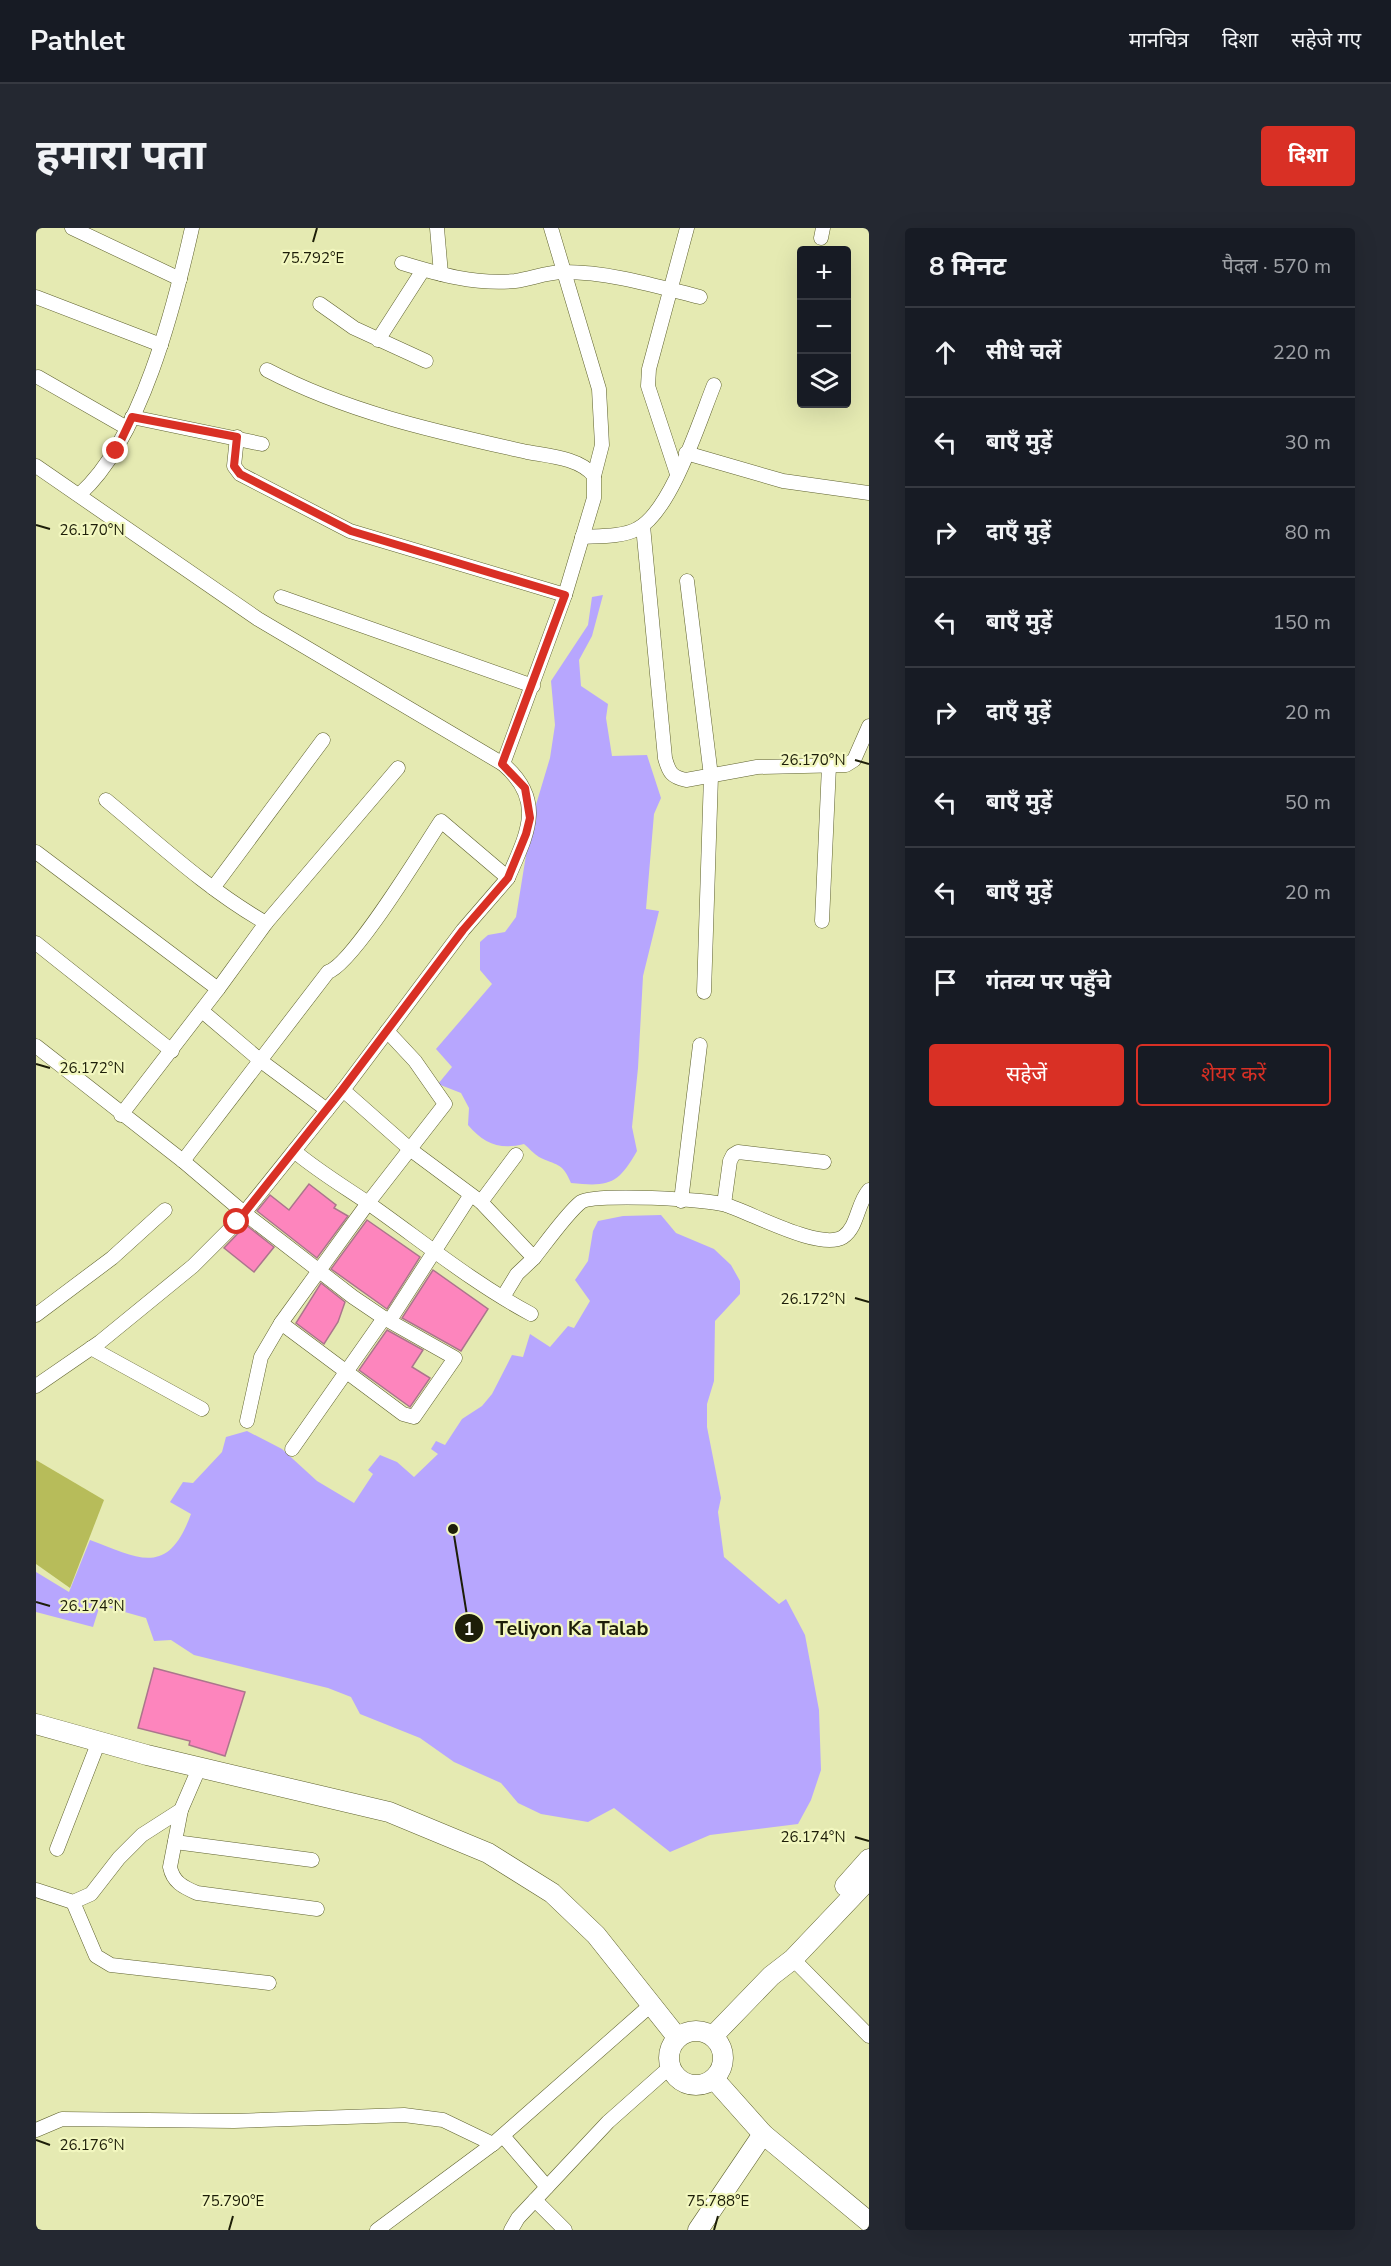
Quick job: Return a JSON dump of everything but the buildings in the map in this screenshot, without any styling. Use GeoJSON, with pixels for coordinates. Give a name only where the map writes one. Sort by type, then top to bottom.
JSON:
{"type":"FeatureCollection","features":[{"type":"Feature","properties":{"kind":"main road"},"geometry":{"type":"LineString","coordinates":[[36,1724],[147,1755],[389,1812],[488,1853],[552,1893],[596,1935],[677,2037]]}},
{"type":"Feature","properties":{"kind":"main road"},"geometry":{"type":"LineString","coordinates":[[771,1976],[785,1952],[869,1860]]}},
{"type":"Feature","properties":{"kind":"main road"},"geometry":{"type":"LineString","coordinates":[[713,2036],[771,1976],[793,1959],[869,1879]]}},
{"type":"Feature","properties":{"kind":"main road"},"geometry":{"type":"LineString","coordinates":[[688,2031],[701,2031],[713,2036],[721,2046],[723,2057],[721,2069],[714,2079],[693,2085],[675,2076],[670,2067],[670,2046],[677,2037],[688,2031]]}},
{"type":"Feature","properties":{"kind":"main road"},"geometry":{"type":"LineString","coordinates":[[714,2079],[763,2134],[869,2222]]}},
{"type":"Feature","properties":{"kind":"main road"},"geometry":{"type":"LineString","coordinates":[[698,2230],[763,2134]]}},
{"type":"Feature","properties":{"kind":"street"},"geometry":{"type":"LineString","coordinates":[[72,228],[180,279]]}},
{"type":"Feature","properties":{"kind":"street"},"geometry":{"type":"LineString","coordinates":[[80,494],[94,482],[116,451],[129,422],[160,345],[180,279],[192,228]]}},
{"type":"Feature","properties":{"kind":"street"},"geometry":{"type":"LineString","coordinates":[[437,228],[441,274]]}},
{"type":"Feature","properties":{"kind":"street"},"geometry":{"type":"LineString","coordinates":[[502,764],[533,686],[565,595],[594,536],[594,476],[602,445],[599,389],[558,272],[551,228]]}},
{"type":"Feature","properties":{"kind":"street"},"geometry":{"type":"LineString","coordinates":[[677,474],[648,386],[651,353],[687,228]]}},
{"type":"Feature","properties":{"kind":"street"},"geometry":{"type":"LineString","coordinates":[[402,263],[423,270],[482,281],[514,281],[558,272],[631,280],[700,297]]}},
{"type":"Feature","properties":{"kind":"street"},"geometry":{"type":"LineString","coordinates":[[378,340],[423,270]]}},
{"type":"Feature","properties":{"kind":"street"},"geometry":{"type":"LineString","coordinates":[[36,297],[160,345]]}},
{"type":"Feature","properties":{"kind":"street"},"geometry":{"type":"LineString","coordinates":[[320,304],[378,340],[426,361]]}},
{"type":"Feature","properties":{"kind":"street"},"geometry":{"type":"LineString","coordinates":[[267,370],[308,392],[342,405],[433,432],[565,460],[588,469],[594,476]]}},
{"type":"Feature","properties":{"kind":"street"},"geometry":{"type":"LineString","coordinates":[[38,377],[129,422],[237,437],[262,444]]}},
{"type":"Feature","properties":{"kind":"street"},"geometry":{"type":"LineString","coordinates":[[594,536],[635,531],[660,510],[714,384]]}},
{"type":"Feature","properties":{"kind":"street"},"geometry":{"type":"LineString","coordinates":[[237,437],[234,466],[240,474],[351,531],[565,595]]}},
{"type":"Feature","properties":{"kind":"street"},"geometry":{"type":"LineString","coordinates":[[686,453],[783,481],[869,493]]}},
{"type":"Feature","properties":{"kind":"street"},"geometry":{"type":"LineString","coordinates":[[36,466],[80,494],[258,619],[502,764],[525,788],[530,818],[508,878],[463,930],[327,1110],[243,1212],[192,1266],[91,1348],[36,1386]]}},
{"type":"Feature","properties":{"kind":"street"},"geometry":{"type":"LineString","coordinates":[[643,526],[667,765],[669,772],[675,778],[686,780],[757,767],[846,765],[854,760],[869,726]]}},
{"type":"Feature","properties":{"kind":"street"},"geometry":{"type":"LineString","coordinates":[[687,581],[711,776],[704,992]]}},
{"type":"Feature","properties":{"kind":"street"},"geometry":{"type":"LineString","coordinates":[[281,597],[533,686]]}},
{"type":"Feature","properties":{"kind":"street"},"geometry":{"type":"LineString","coordinates":[[213,888],[323,740]]}},
{"type":"Feature","properties":{"kind":"street"},"geometry":{"type":"LineString","coordinates":[[822,921],[829,766]]}},
{"type":"Feature","properties":{"kind":"street"},"geometry":{"type":"LineString","coordinates":[[121,1115],[172,1051],[267,923],[398,768]]}},
{"type":"Feature","properties":{"kind":"street"},"geometry":{"type":"LineString","coordinates":[[106,800],[239,908],[267,923]]}},
{"type":"Feature","properties":{"kind":"street"},"geometry":{"type":"LineString","coordinates":[[183,1161],[328,972],[336,969],[355,946],[441,820],[508,878]]}},
{"type":"Feature","properties":{"kind":"street"},"geometry":{"type":"LineString","coordinates":[[36,852],[218,989]]}},
{"type":"Feature","properties":{"kind":"street"},"geometry":{"type":"LineString","coordinates":[[36,944],[172,1051]]}},
{"type":"Feature","properties":{"kind":"street"},"geometry":{"type":"LineString","coordinates":[[202,1011],[261,1061],[327,1110]]}},
{"type":"Feature","properties":{"kind":"street"},"geometry":{"type":"LineString","coordinates":[[248,1421],[261,1357],[281,1323],[368,1203],[445,1104],[415,1061],[387,1030]]}},
{"type":"Feature","properties":{"kind":"street"},"geometry":{"type":"LineString","coordinates":[[681,1201],[700,1045]]}},
{"type":"Feature","properties":{"kind":"street"},"geometry":{"type":"LineString","coordinates":[[36,1046],[319,1271],[387,1319],[455,1358],[414,1417],[403,1414],[281,1323]]}},
{"type":"Feature","properties":{"kind":"street"},"geometry":{"type":"LineString","coordinates":[[342,1090],[411,1150],[476,1199],[534,1258]]}},
{"type":"Feature","properties":{"kind":"street"},"geometry":{"type":"LineString","coordinates":[[294,1150],[330,1180],[368,1203],[435,1253],[531,1314]]}},
{"type":"Feature","properties":{"kind":"street"},"geometry":{"type":"LineString","coordinates":[[724,1204],[730,1161],[738,1152],[824,1162]]}},
{"type":"Feature","properties":{"kind":"street"},"geometry":{"type":"LineString","coordinates":[[292,1449],[345,1371],[387,1319],[476,1199],[516,1155]]}},
{"type":"Feature","properties":{"kind":"street"},"geometry":{"type":"LineString","coordinates":[[503,1297],[517,1274],[534,1258],[582,1201],[602,1197],[724,1204],[814,1239],[832,1241],[844,1236],[852,1227],[863,1196],[869,1190]]}},
{"type":"Feature","properties":{"kind":"street"},"geometry":{"type":"LineString","coordinates":[[36,1315],[112,1258],[165,1210]]}},
{"type":"Feature","properties":{"kind":"street"},"geometry":{"type":"LineString","coordinates":[[91,1348],[202,1409]]}},
{"type":"Feature","properties":{"kind":"street"},"geometry":{"type":"LineString","coordinates":[[57,1849],[99,1741]]}},
{"type":"Feature","properties":{"kind":"street"},"geometry":{"type":"LineString","coordinates":[[200,1766],[181,1810],[170,1867],[172,1876],[184,1888],[197,1893],[316,1909]]}},
{"type":"Feature","properties":{"kind":"street"},"geometry":{"type":"LineString","coordinates":[[36,1890],[73,1902],[91,1894],[118,1858],[142,1835],[181,1810]]}},
{"type":"Feature","properties":{"kind":"street"},"geometry":{"type":"LineString","coordinates":[[175,1842],[312,1860]]}},
{"type":"Feature","properties":{"kind":"street"},"geometry":{"type":"LineString","coordinates":[[73,1902],[96,1956],[111,1965],[269,1983]]}},
{"type":"Feature","properties":{"kind":"street"},"geometry":{"type":"LineString","coordinates":[[793,1959],[869,2036]]}},
{"type":"Feature","properties":{"kind":"street"},"geometry":{"type":"LineString","coordinates":[[377,2230],[498,2140],[652,2004]]}},
{"type":"Feature","properties":{"kind":"street"},"geometry":{"type":"LineString","coordinates":[[511,2230],[535,2200],[608,2122],[670,2067]]}},
{"type":"Feature","properties":{"kind":"street"},"geometry":{"type":"LineString","coordinates":[[36,2130],[62,2119],[234,2121],[404,2115],[443,2120],[498,2140],[547,2187]]}},
{"type":"Feature","properties":{"kind":"street"},"geometry":{"type":"LineString","coordinates":[[535,2200],[565,2230]]}},
{"type":"Feature","properties":{"kind":"green space"},"geometry":{"type":"Polygon","coordinates":[[[36,1460],[104,1500],[70,1588],[36,1564],[36,1460]]]}},
{"type":"Feature","properties":{"kind":"shaded area"},"geometry":{"type":"Polygon","coordinates":[[[603,595],[592,636],[579,660],[581,686],[608,704],[606,718],[612,756],[647,755],[661,798],[654,814],[646,909],[659,911],[643,976],[632,1127],[637,1151],[624,1170],[612,1181],[584,1184],[571,1183],[561,1167],[539,1157],[524,1144],[500,1146],[486,1141],[474,1132],[468,1125],[469,1108],[461,1093],[438,1084],[452,1067],[436,1049],[492,984],[480,970],[480,942],[488,935],[505,932],[516,917],[532,818],[550,758],[555,725],[551,681],[588,625],[592,597],[603,595]]]}},
{"type":"Feature","properties":{"kind":"shaded area"},"geometry":{"type":"Polygon","coordinates":[[[661,1215],[676,1233],[714,1249],[731,1265],[740,1281],[740,1294],[715,1321],[714,1381],[707,1404],[707,1427],[721,1498],[718,1512],[724,1557],[779,1604],[786,1599],[805,1635],[819,1710],[821,1770],[811,1800],[798,1824],[710,1835],[670,1852],[614,1808],[588,1822],[541,1814],[518,1803],[501,1783],[454,1762],[420,1738],[360,1714],[351,1697],[328,1688],[194,1655],[171,1640],[154,1641],[146,1618],[100,1605],[93,1627],[36,1612],[36,1572],[69,1592],[90,1540],[138,1557],[151,1558],[162,1555],[173,1547],[191,1514],[170,1502],[183,1482],[193,1483],[222,1452],[226,1437],[247,1431],[282,1449],[317,1481],[354,1503],[373,1474],[368,1470],[380,1455],[397,1462],[414,1477],[438,1454],[431,1449],[436,1441],[445,1445],[462,1419],[482,1406],[492,1394],[512,1355],[523,1357],[530,1334],[550,1347],[568,1326],[574,1328],[590,1301],[575,1280],[588,1261],[593,1231],[598,1221],[623,1216],[661,1215]]]}},
{"type":"Feature","properties":{"kind":"place","name":"Teliyon Ka Talab"},"geometry":{"type":"Point","coordinates":[453,1529]}},
{"type":"Feature","properties":{"kind":"route"},"geometry":{"type":"LineString","coordinates":[[116,451],[132,417],[237,437],[234,466],[246,479],[351,531],[565,595],[533,686],[502,764],[525,788],[530,818],[508,878],[463,930],[342,1090],[237,1222]]}}]}
